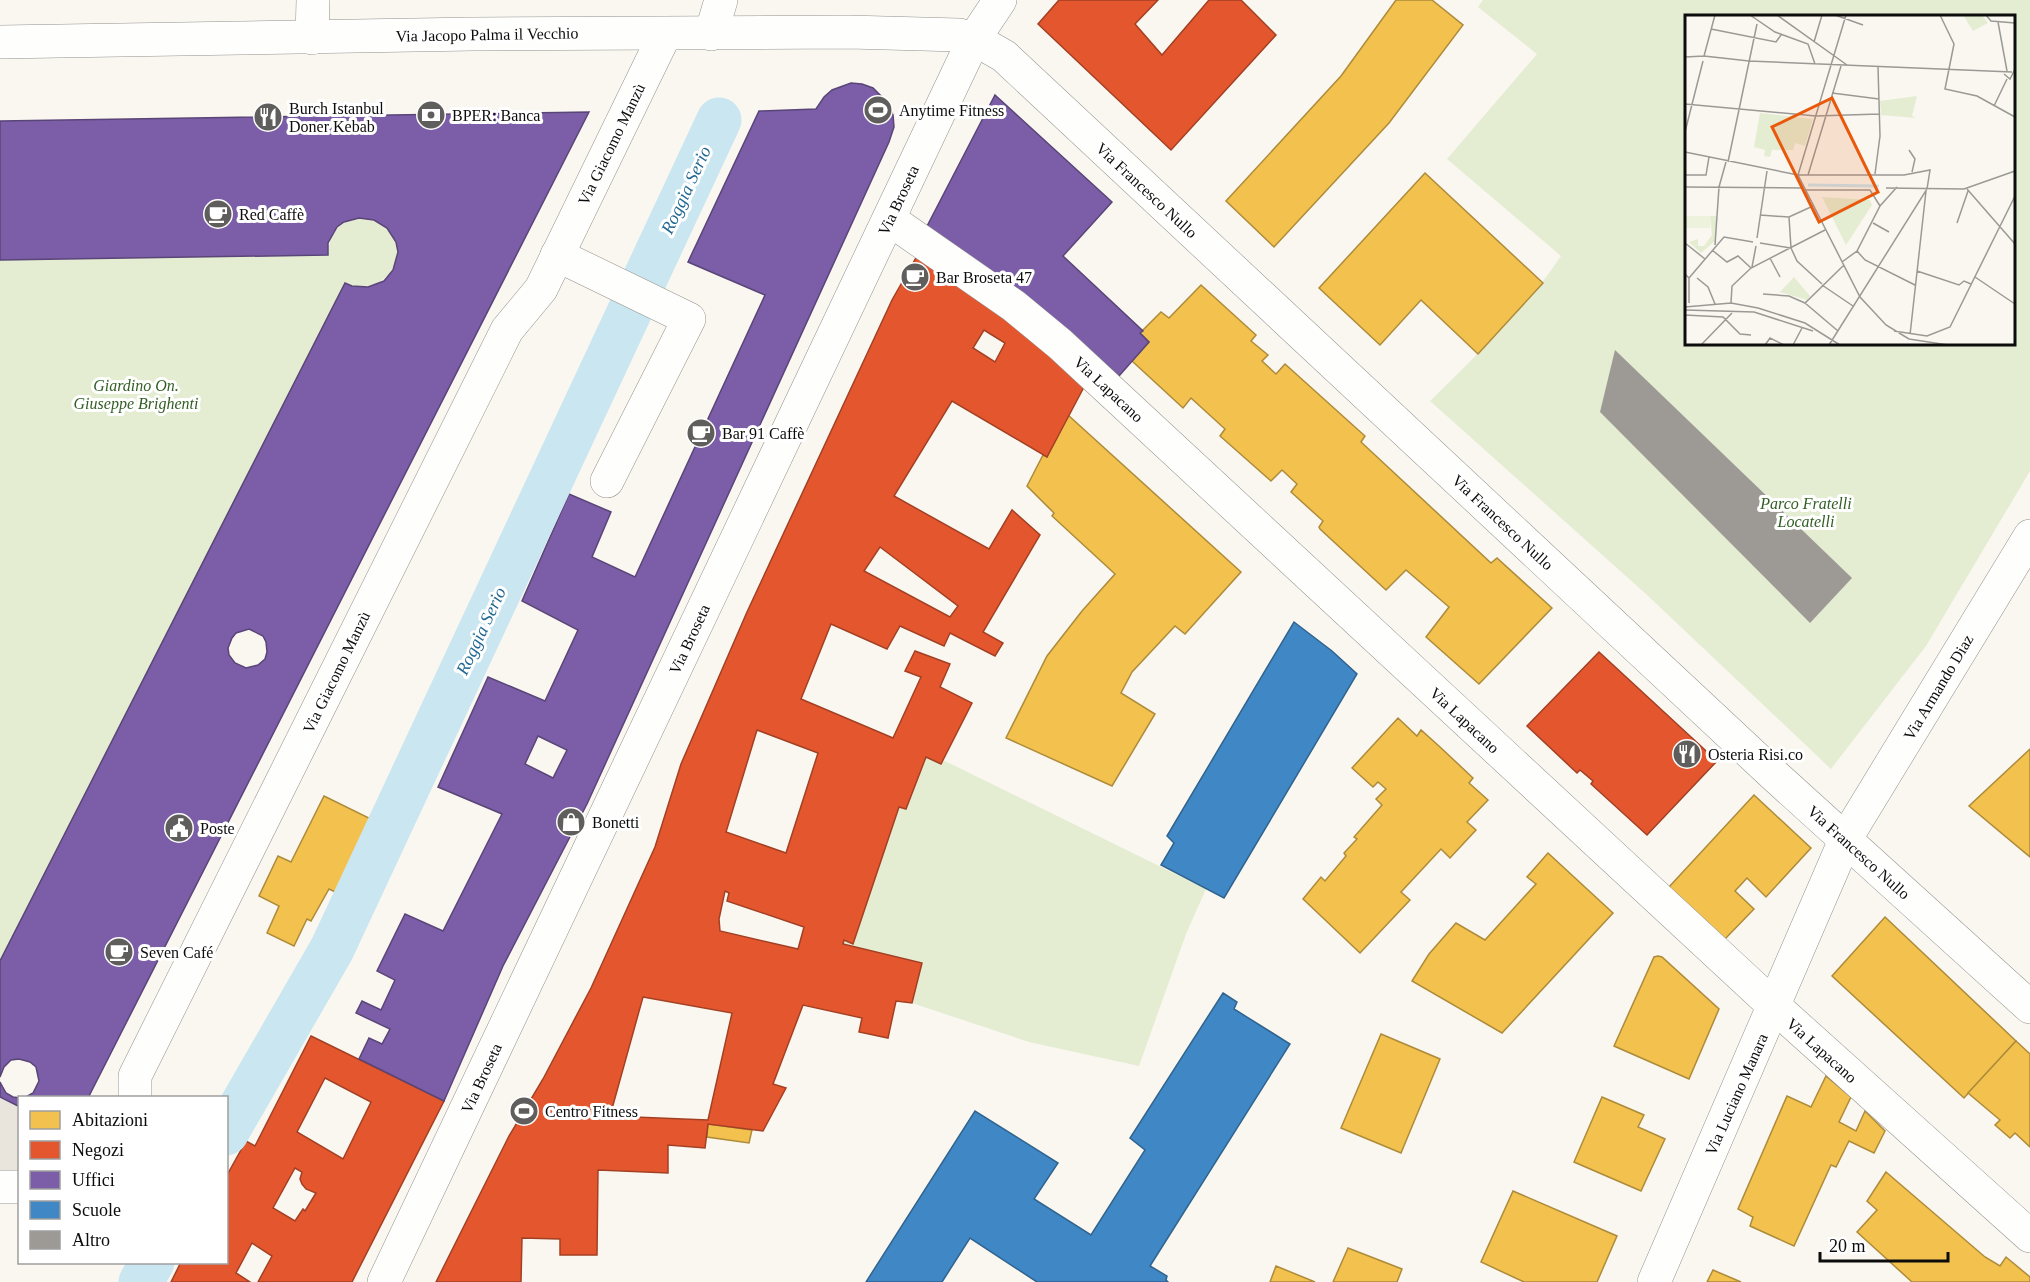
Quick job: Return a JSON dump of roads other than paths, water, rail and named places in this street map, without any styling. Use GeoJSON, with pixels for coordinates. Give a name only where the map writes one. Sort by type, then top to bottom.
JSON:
{"type":"FeatureCollection","features":[{"type":"Feature","properties":{"kind":"street"},"geometry":{"type":"LineString","coordinates":[[312,38],[313,0]]}},
{"type":"Feature","properties":{"kind":"street"},"geometry":{"type":"LineString","coordinates":[[711,34],[721,0]]}},
{"type":"Feature","properties":{"kind":"street","name":"Via Broseta"},"geometry":{"type":"LineString","coordinates":[[384,1282],[974,39],[1000,0]]}},
{"type":"Feature","properties":{"kind":"street","name":"Via Jacopo Palma il Vecchio"},"geometry":{"type":"LineString","coordinates":[[0,42],[484,34],[849,32],[941,34],[974,39]]}},
{"type":"Feature","properties":{"kind":"street","name":"Via Giacomo Manzù"},"geometry":{"type":"LineString","coordinates":[[135,1096],[135,1076],[501,340],[541,289],[665,34]]}},
{"type":"Feature","properties":{"kind":"street","name":"Via Francesco Nullo"},"geometry":{"type":"LineString","coordinates":[[974,39],[1005,56],[1038,90],[1756,758],[2030,1007]]}},
{"type":"Feature","properties":{"kind":"street","name":"Via Lapacano"},"geometry":{"type":"LineString","coordinates":[[889,219],[1014,306],[1060,344],[1774,1006],[2030,1236]]}},
{"type":"Feature","properties":{"kind":"street"},"geometry":{"type":"LineString","coordinates":[[557,255],[689,319],[607,481]]}},
{"type":"Feature","properties":{"kind":"street","name":"Via Armando Diaz"},"geometry":{"type":"LineString","coordinates":[[1846,838],[2030,536]]}},
{"type":"Feature","properties":{"kind":"street","name":"Via Luciano Manara"},"geometry":{"type":"LineString","coordinates":[[1654,1282],[1846,838]]}},
{"type":"Feature","properties":{"kind":"street"},"geometry":{"type":"LineString","coordinates":[[0,1187],[18,1187]]}},
{"type":"Feature","properties":{"kind":"waterway","name":"Roggia Serio"},"geometry":{"type":"LineString","coordinates":[[228,1130],[332,949],[719,120]]}},
{"type":"Feature","properties":{"kind":"waterway","name":"Roggia Serio"},"geometry":{"type":"LineString","coordinates":[[141,1282],[151,1264]]}},
{"type":"Feature","properties":{"kind":"place","name":"Anytime Fitness"},"geometry":{"type":"Point","coordinates":[878,110]}},
{"type":"Feature","properties":{"kind":"place","name":"BPER: Banca"},"geometry":{"type":"Point","coordinates":[431,115]}},
{"type":"Feature","properties":{"kind":"place","name":"Burch Istanbul Doner Kebab"},"geometry":{"type":"Point","coordinates":[268,117]}},
{"type":"Feature","properties":{"kind":"place","name":"Red Caffè"},"geometry":{"type":"Point","coordinates":[218,214]}},
{"type":"Feature","properties":{"kind":"place","name":"Bar Broseta 47"},"geometry":{"type":"Point","coordinates":[915,277]}},
{"type":"Feature","properties":{"kind":"place","name":"Bar 91 Caffè"},"geometry":{"type":"Point","coordinates":[701,433]}},
{"type":"Feature","properties":{"kind":"place","name":"Osteria Risi.co"},"geometry":{"type":"Point","coordinates":[1687,754]}},
{"type":"Feature","properties":{"kind":"place","name":"Bonetti"},"geometry":{"type":"Point","coordinates":[571,822]}},
{"type":"Feature","properties":{"kind":"place","name":"Poste"},"geometry":{"type":"Point","coordinates":[179,828]}},
{"type":"Feature","properties":{"kind":"place","name":"Seven Café"},"geometry":{"type":"Point","coordinates":[119,952]}},
{"type":"Feature","properties":{"kind":"place","name":"Centro Fitness"},"geometry":{"type":"Point","coordinates":[524,1111]}},
{"type":"Feature","properties":{"kind":"park label","name":"Giardino On. Giuseppe Brighenti"},"geometry":{"type":"Point","coordinates":[136,394]}},
{"type":"Feature","properties":{"kind":"park label","name":"Parco Fratelli Locatelli"},"geometry":{"type":"Point","coordinates":[1806,512]}}]}
